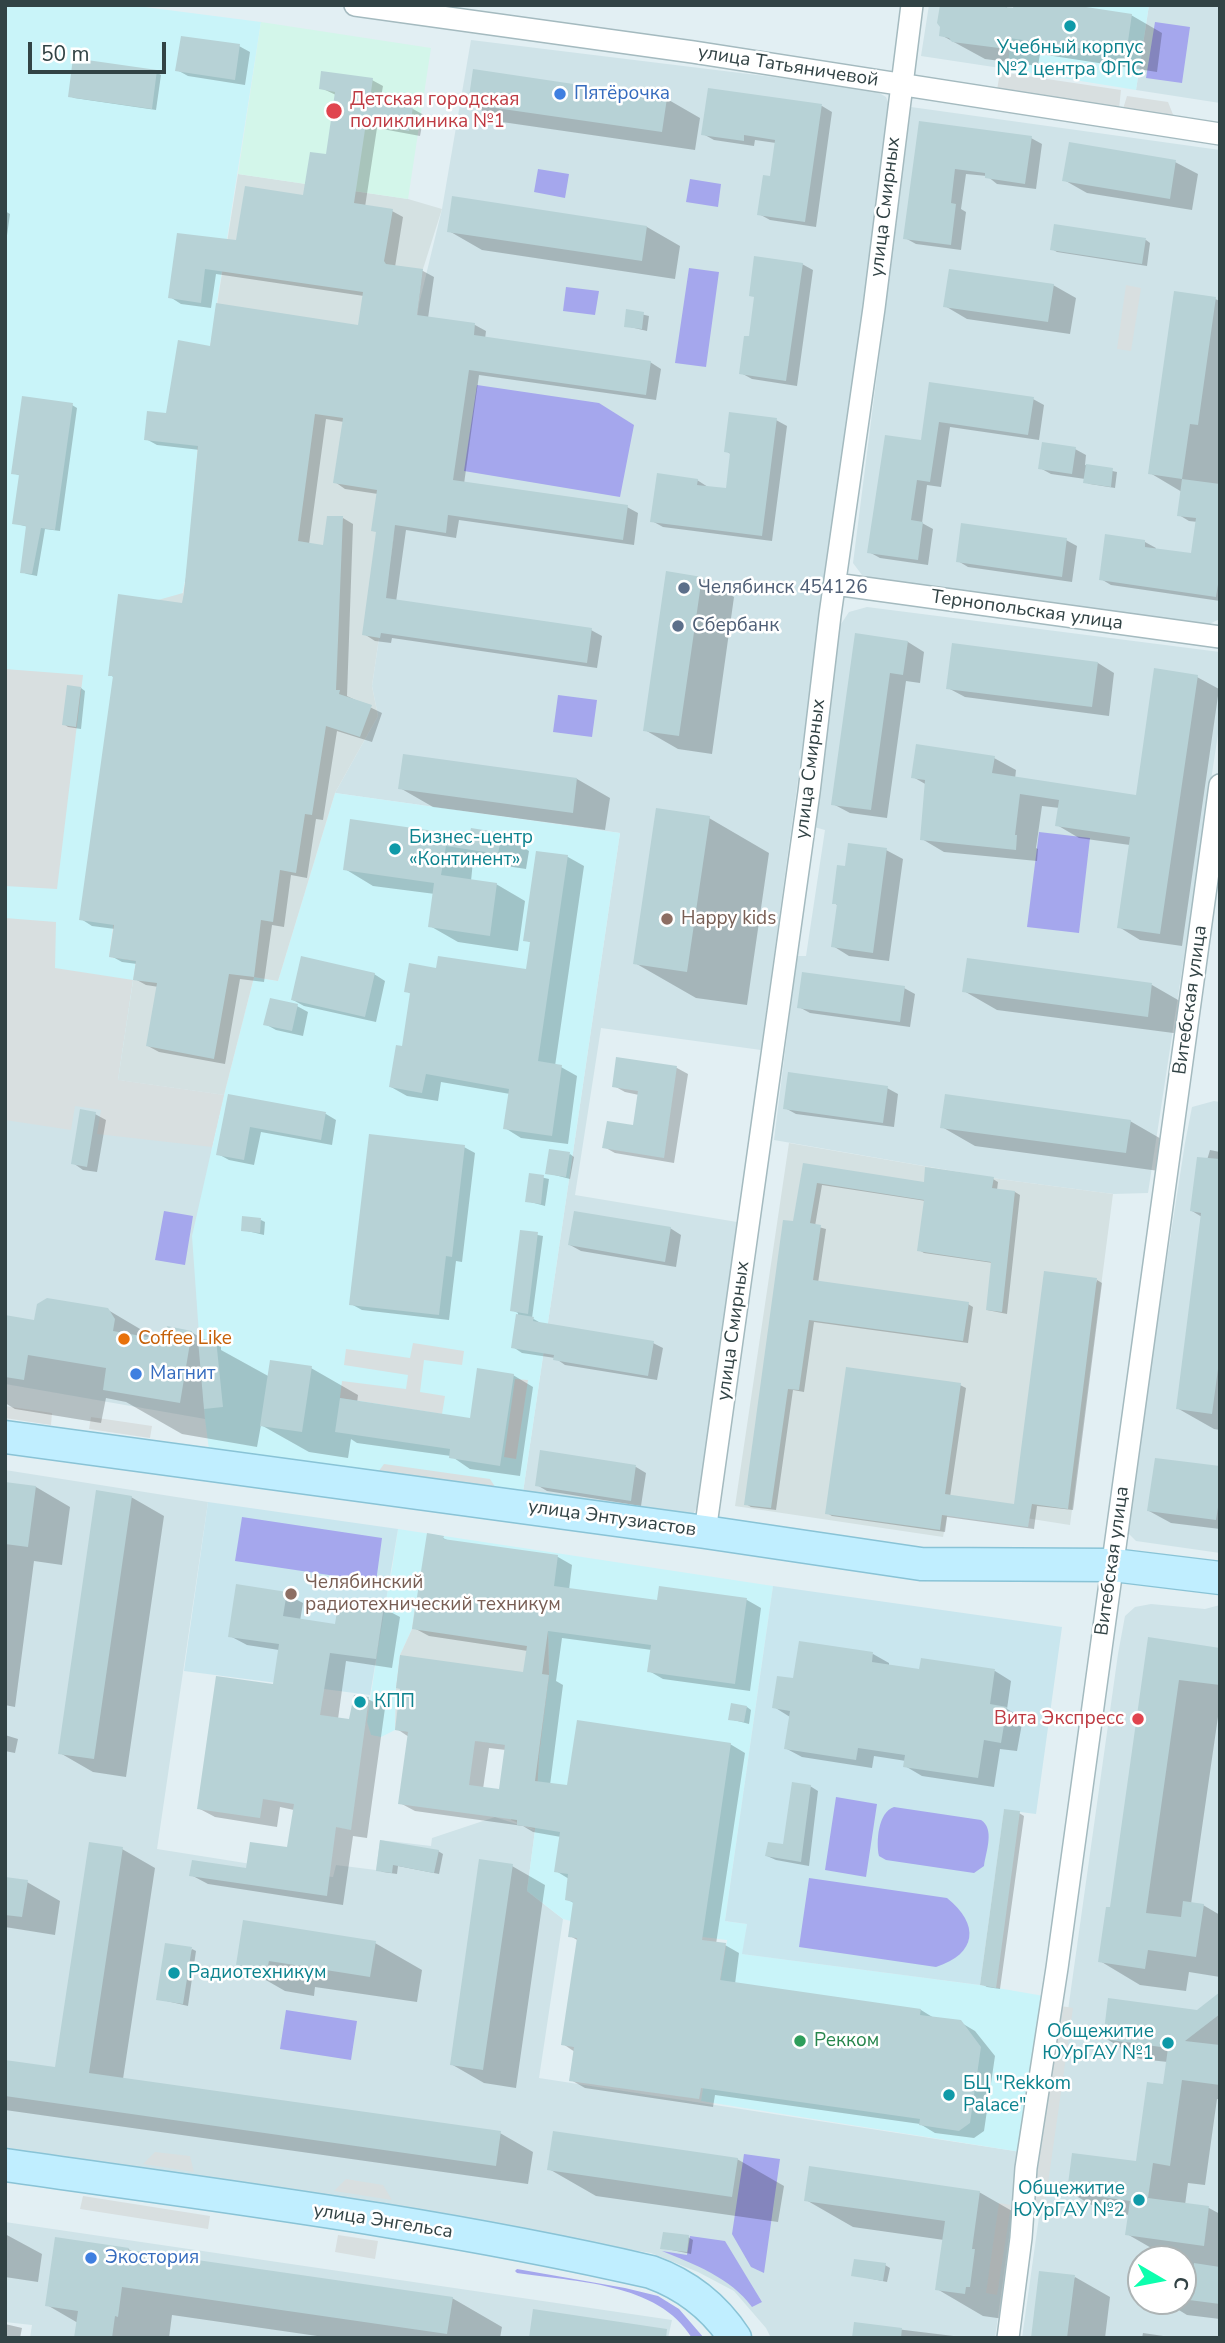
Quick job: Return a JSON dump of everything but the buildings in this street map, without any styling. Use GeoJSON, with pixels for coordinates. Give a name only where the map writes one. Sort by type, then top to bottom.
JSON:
{"type":"FeatureCollection","features":[{"type":"Feature","properties":{"kind":"main road","name":"улица Энтузиастов"},"geometry":{"type":"LineString","coordinates":[[5,1437],[921,1564],[1113,1565],[1220,1578]]}},
{"type":"Feature","properties":{"kind":"main road","name":"улица Энгельса"},"geometry":{"type":"LineString","coordinates":[[5,2165],[474,2236],[651,2272],[677,2282],[700,2297],[736,2338]]}},
{"type":"Feature","properties":{"kind":"street","name":"улица Татьяничевой"},"geometry":{"type":"LineString","coordinates":[[355,5],[694,52],[1220,134]]}},
{"type":"Feature","properties":{"kind":"street","name":"улица Смирных"},"geometry":{"type":"LineString","coordinates":[[705,1532],[809,792],[912,5]]}},
{"type":"Feature","properties":{"kind":"street","name":"Тернопольская улица"},"geometry":{"type":"LineString","coordinates":[[835,584],[1220,637]]}},
{"type":"Feature","properties":{"kind":"street","name":"Витебская улица"},"geometry":{"type":"LineString","coordinates":[[1008,2338],[1027,2168],[1220,785]]}},
{"type":"Feature","properties":{"kind":"shaded area"},"geometry":{"type":"Polygon","coordinates":[[[5,5],[129,5],[261,22],[202,398],[187,572],[120,875],[109,957],[136,961],[118,1080],[5,1064],[5,5]]]}},
{"type":"Feature","properties":{"kind":"shaded area"},"geometry":{"type":"Polygon","coordinates":[[[929,5],[1017,5],[1007,69],[921,56],[929,5]]]}},
{"type":"Feature","properties":{"kind":"shaded area"},"geometry":{"type":"Polygon","coordinates":[[[1017,5],[1149,5],[1136,90],[1007,69],[1017,5]]]}},
{"type":"Feature","properties":{"kind":"shaded area"},"geometry":{"type":"Polygon","coordinates":[[[1149,5],[1220,5],[1220,103],[1136,90],[1149,5]]]}},
{"type":"Feature","properties":{"kind":"shaded area","name":"Детская городская поликлиника №1"},"geometry":{"type":"Polygon","coordinates":[[[261,22],[431,48],[408,199],[238,174],[261,22]]]}},
{"type":"Feature","properties":{"kind":"shaded area"},"geometry":{"type":"Polygon","coordinates":[[[1155,22],[1190,27],[1182,83],[1146,78],[1155,22]]]}},
{"type":"Feature","properties":{"kind":"shaded area"},"geometry":{"type":"Polygon","coordinates":[[[471,40],[874,90],[886,97],[890,107],[761,1050],[601,1028],[575,1195],[737,1222],[700,1503],[693,1514],[679,1519],[522,1499],[620,833],[335,793],[378,716],[372,686],[394,535],[388,534],[419,304],[442,209],[471,40]]]}},
{"type":"Feature","properties":{"kind":"shaded area"},"geometry":{"type":"Polygon","coordinates":[[[1000,72],[1121,90],[1119,109],[997,90],[1000,72]]]}},
{"type":"Feature","properties":{"kind":"shaded area"},"geometry":{"type":"Polygon","coordinates":[[[1127,96],[1168,102],[1174,117],[1123,109],[1127,96]]]}},
{"type":"Feature","properties":{"kind":"shaded area"},"geometry":{"type":"Polygon","coordinates":[[[911,107],[1220,150],[1220,619],[1207,625],[884,581],[862,575],[853,563],[911,107]]]}},
{"type":"Feature","properties":{"kind":"shaded area"},"geometry":{"type":"Polygon","coordinates":[[[538,169],[569,174],[565,198],[534,192],[538,169]]]}},
{"type":"Feature","properties":{"kind":"shaded area"},"geometry":{"type":"Polygon","coordinates":[[[238,174],[408,199],[442,209],[423,269],[388,533],[394,535],[372,686],[378,716],[335,793],[278,981],[254,977],[224,1095],[118,1080],[136,961],[109,957],[158,600],[183,593],[187,572],[202,398],[238,174]]]}},
{"type":"Feature","properties":{"kind":"shaded area"},"geometry":{"type":"Polygon","coordinates":[[[690,179],[721,184],[718,207],[686,202],[690,179]]]}},
{"type":"Feature","properties":{"kind":"shaded area"},"geometry":{"type":"Polygon","coordinates":[[[689,268],[719,272],[706,367],[675,363],[689,268]]]}},
{"type":"Feature","properties":{"kind":"shaded area"},"geometry":{"type":"Polygon","coordinates":[[[1126,285],[1141,288],[1131,351],[1117,349],[1126,285]]]}},
{"type":"Feature","properties":{"kind":"shaded area"},"geometry":{"type":"Polygon","coordinates":[[[566,287],[599,291],[595,315],[563,311],[566,287]]]}},
{"type":"Feature","properties":{"kind":"shaded area"},"geometry":{"type":"Polygon","coordinates":[[[477,385],[599,403],[634,425],[620,497],[464,471],[477,385]]]}},
{"type":"Feature","properties":{"kind":"shaded area"},"geometry":{"type":"Polygon","coordinates":[[[867,607],[1220,652],[1220,721],[1148,1193],[1113,1194],[999,1179],[774,1140],[797,956],[806,956],[825,830],[814,827],[839,627],[849,612],[867,607]]]}},
{"type":"Feature","properties":{"kind":"shaded area"},"geometry":{"type":"Polygon","coordinates":[[[5,669],[83,675],[57,889],[5,886],[5,669]]]}},
{"type":"Feature","properties":{"kind":"shaded area"},"geometry":{"type":"Polygon","coordinates":[[[558,695],[597,700],[592,737],[553,732],[558,695]]]}},
{"type":"Feature","properties":{"kind":"shaded area"},"geometry":{"type":"Polygon","coordinates":[[[335,793],[620,833],[522,1499],[209,1450],[192,1236],[254,977],[278,981],[335,793]]]}},
{"type":"Feature","properties":{"kind":"shaded area"},"geometry":{"type":"Polygon","coordinates":[[[1039,832],[1090,838],[1079,933],[1027,927],[1039,832]]]}},
{"type":"Feature","properties":{"kind":"shaded area"},"geometry":{"type":"Polygon","coordinates":[[[5,918],[56,922],[55,968],[133,980],[118,1080],[224,1095],[212,1147],[97,1134],[101,1110],[75,1106],[71,1130],[5,1120],[5,918]]]}},
{"type":"Feature","properties":{"kind":"shaded area"},"geometry":{"type":"Polygon","coordinates":[[[5,1064],[224,1095],[212,1147],[200,1339],[205,1419],[5,1384],[5,1064]]]}},
{"type":"Feature","properties":{"kind":"shaded area"},"geometry":{"type":"Polygon","coordinates":[[[1220,1102],[1220,1553],[1136,1541],[1128,1533],[1128,1511],[1192,1107],[1220,1102]]]}},
{"type":"Feature","properties":{"kind":"shaded area"},"geometry":{"type":"Polygon","coordinates":[[[789,1143],[999,1179],[1113,1194],[1070,1525],[949,1506],[943,1537],[735,1506],[789,1143]]]}},
{"type":"Feature","properties":{"kind":"shaded area"},"geometry":{"type":"Polygon","coordinates":[[[164,1211],[193,1216],[185,1265],[155,1260],[164,1211]]]}},
{"type":"Feature","properties":{"kind":"shaded area"},"geometry":{"type":"Polygon","coordinates":[[[413,1343],[464,1351],[462,1365],[424,1360],[420,1392],[445,1396],[442,1414],[340,1398],[342,1381],[406,1389],[408,1375],[344,1365],[346,1349],[410,1358],[413,1343]]]}},
{"type":"Feature","properties":{"kind":"shaded area"},"geometry":{"type":"Polygon","coordinates":[[[515,1379],[528,1380],[516,1459],[504,1457],[515,1379]]]}},
{"type":"Feature","properties":{"kind":"shaded area"},"geometry":{"type":"Polygon","coordinates":[[[5,1406],[52,1413],[51,1425],[5,1418],[5,1406]]]}},
{"type":"Feature","properties":{"kind":"shaded area"},"geometry":{"type":"Polygon","coordinates":[[[91,1417],[152,1426],[150,1438],[89,1429],[91,1417]]]}},
{"type":"Feature","properties":{"kind":"shaded area"},"geometry":{"type":"Polygon","coordinates":[[[384,1464],[490,1479],[499,1493],[376,1475],[384,1464]]]}},
{"type":"Feature","properties":{"kind":"shaded area"},"geometry":{"type":"Polygon","coordinates":[[[5,1470],[208,1502],[157,1849],[333,1877],[336,1865],[376,1870],[380,1840],[431,1846],[432,1838],[495,1817],[535,1830],[527,1891],[563,1919],[539,2078],[1021,2152],[995,2338],[771,2338],[766,2328],[734,2291],[698,2272],[651,2253],[5,2155],[5,1470]]]}},
{"type":"Feature","properties":{"kind":"shaded area","name":"Челябинский радиотехнический техникум"},"geometry":{"type":"Polygon","coordinates":[[[208,1502],[398,1529],[370,1695],[184,1671],[208,1502]]]}},
{"type":"Feature","properties":{"kind":"shaded area"},"geometry":{"type":"Polygon","coordinates":[[[242,1517],[382,1538],[376,1582],[235,1561],[242,1517]]]}},
{"type":"Feature","properties":{"kind":"shaded area"},"geometry":{"type":"Polygon","coordinates":[[[398,1529],[773,1586],[725,1921],[747,1924],[743,1954],[1044,1996],[1021,2152],[701,2101],[727,1940],[571,1921],[563,1919],[527,1891],[549,1675],[548,1631],[412,1629],[400,1655],[395,1730],[381,1737],[371,1735],[367,1722],[398,1529]]]}},
{"type":"Feature","properties":{"kind":"shaded area"},"geometry":{"type":"Polygon","coordinates":[[[773,1586],[1062,1627],[1036,1814],[1004,1810],[980,1985],[742,1954],[747,1924],[725,1921],[773,1586]]]}},
{"type":"Feature","properties":{"kind":"shaded area"},"geometry":{"type":"Polygon","coordinates":[[[1151,1604],[1205,1609],[1220,1605],[1220,2338],[1022,2338],[1118,1654],[1125,1616],[1135,1607],[1151,1604]]]}},
{"type":"Feature","properties":{"kind":"shaded area"},"geometry":{"type":"Polygon","coordinates":[[[415,1605],[548,1631],[549,1675],[539,1756],[535,1830],[511,1820],[520,1747],[395,1730],[400,1655],[412,1629],[415,1605]]]}},
{"type":"Feature","properties":{"kind":"shaded area"},"geometry":{"type":"Polygon","coordinates":[[[836,1797],[877,1804],[866,1877],[825,1870],[836,1797]]]}},
{"type":"Feature","properties":{"kind":"shaded area"},"geometry":{"type":"Polygon","coordinates":[[[894,1807],[981,1820],[989,1835],[984,1866],[974,1873],[886,1860],[879,1856],[878,1836],[881,1821],[894,1807]]]}},
{"type":"Feature","properties":{"kind":"shaded area"},"geometry":{"type":"Polygon","coordinates":[[[809,1878],[947,1898],[958,1908],[969,1928],[966,1946],[950,1961],[936,1967],[799,1947],[809,1878]]]}},
{"type":"Feature","properties":{"kind":"shaded area"},"geometry":{"type":"Polygon","coordinates":[[[1061,2006],[1073,2008],[1045,2204],[1033,2203],[1061,2006]]]}},
{"type":"Feature","properties":{"kind":"shaded area"},"geometry":{"type":"Polygon","coordinates":[[[286,2010],[357,2021],[351,2060],[280,2049],[286,2010]]]}},
{"type":"Feature","properties":{"kind":"shaded area"},"geometry":{"type":"Polygon","coordinates":[[[155,2152],[190,2156],[194,2172],[143,2164],[155,2152]]]}},
{"type":"Feature","properties":{"kind":"shaded area"},"geometry":{"type":"Polygon","coordinates":[[[744,2154],[780,2159],[764,2273],[751,2267],[732,2234],[744,2154]]]}},
{"type":"Feature","properties":{"kind":"shaded area"},"geometry":{"type":"Polygon","coordinates":[[[346,2179],[383,2185],[392,2200],[334,2191],[346,2179]]]}},
{"type":"Feature","properties":{"kind":"shaded area"},"geometry":{"type":"Polygon","coordinates":[[[83,2196],[210,2216],[208,2229],[80,2209],[83,2196]]]}},
{"type":"Feature","properties":{"kind":"shaded area"},"geometry":{"type":"Polygon","coordinates":[[[999,2203],[1011,2205],[997,2295],[986,2293],[999,2203]]]}},
{"type":"Feature","properties":{"kind":"shaded area"},"geometry":{"type":"Polygon","coordinates":[[[5,2222],[672,2320],[668,2338],[30,2338],[32,2325],[5,2322],[5,2222]]]}},
{"type":"Feature","properties":{"kind":"shaded area"},"geometry":{"type":"Polygon","coordinates":[[[338,2235],[378,2241],[375,2259],[335,2252],[338,2235]]]}},
{"type":"Feature","properties":{"kind":"shaded area"},"geometry":{"type":"Polygon","coordinates":[[[690,2236],[725,2241],[762,2302],[752,2307],[723,2280],[662,2251],[687,2255],[690,2236]]]}},
{"type":"Feature","properties":{"kind":"shaded area"},"geometry":{"type":"Polygon","coordinates":[[[517,2269],[658,2296],[679,2309],[704,2338],[692,2338],[677,2319],[658,2305],[637,2295],[588,2283],[517,2273],[517,2269]]]}},
{"type":"Feature","properties":{"kind":"place","name":"Учебный корпус №2 центра ФПС"},"geometry":{"type":"Point","coordinates":[1070,26]}},
{"type":"Feature","properties":{"kind":"place","name":"Пятёрочка"},"geometry":{"type":"Point","coordinates":[560,94]}},
{"type":"Feature","properties":{"kind":"place","name":"Детская городская поликлиника №1"},"geometry":{"type":"Point","coordinates":[334,111]}},
{"type":"Feature","properties":{"kind":"place","name":"Челябинск 454126"},"geometry":{"type":"Point","coordinates":[684,588]}},
{"type":"Feature","properties":{"kind":"place","name":"Сбербанк"},"geometry":{"type":"Point","coordinates":[678,626]}},
{"type":"Feature","properties":{"kind":"place","name":"Бизнес-центр «Континент»"},"geometry":{"type":"Point","coordinates":[395,849]}},
{"type":"Feature","properties":{"kind":"place","name":"Happy kids"},"geometry":{"type":"Point","coordinates":[667,919]}},
{"type":"Feature","properties":{"kind":"place","name":"Coffee Like"},"geometry":{"type":"Point","coordinates":[124,1339]}},
{"type":"Feature","properties":{"kind":"place","name":"Магнит"},"geometry":{"type":"Point","coordinates":[136,1374]}},
{"type":"Feature","properties":{"kind":"place","name":"Челябинский радиотехнический техникум"},"geometry":{"type":"Point","coordinates":[291,1594]}},
{"type":"Feature","properties":{"kind":"place","name":"КПП"},"geometry":{"type":"Point","coordinates":[360,1702]}},
{"type":"Feature","properties":{"kind":"place","name":"Вита Экспресс"},"geometry":{"type":"Point","coordinates":[1138,1719]}},
{"type":"Feature","properties":{"kind":"place","name":"Радиотехникум"},"geometry":{"type":"Point","coordinates":[174,1973]}},
{"type":"Feature","properties":{"kind":"place","name":"Рекком"},"geometry":{"type":"Point","coordinates":[800,2041]}},
{"type":"Feature","properties":{"kind":"place","name":"Общежитие ЮУрГАУ №1"},"geometry":{"type":"Point","coordinates":[1168,2043]}},
{"type":"Feature","properties":{"kind":"place","name":"БЦ \"Rekkom Palace\""},"geometry":{"type":"Point","coordinates":[949,2095]}},
{"type":"Feature","properties":{"kind":"place","name":"Общежитие ЮУрГАУ №2"},"geometry":{"type":"Point","coordinates":[1139,2200]}},
{"type":"Feature","properties":{"kind":"place","name":"Экостория"},"geometry":{"type":"Point","coordinates":[91,2258]}}]}
